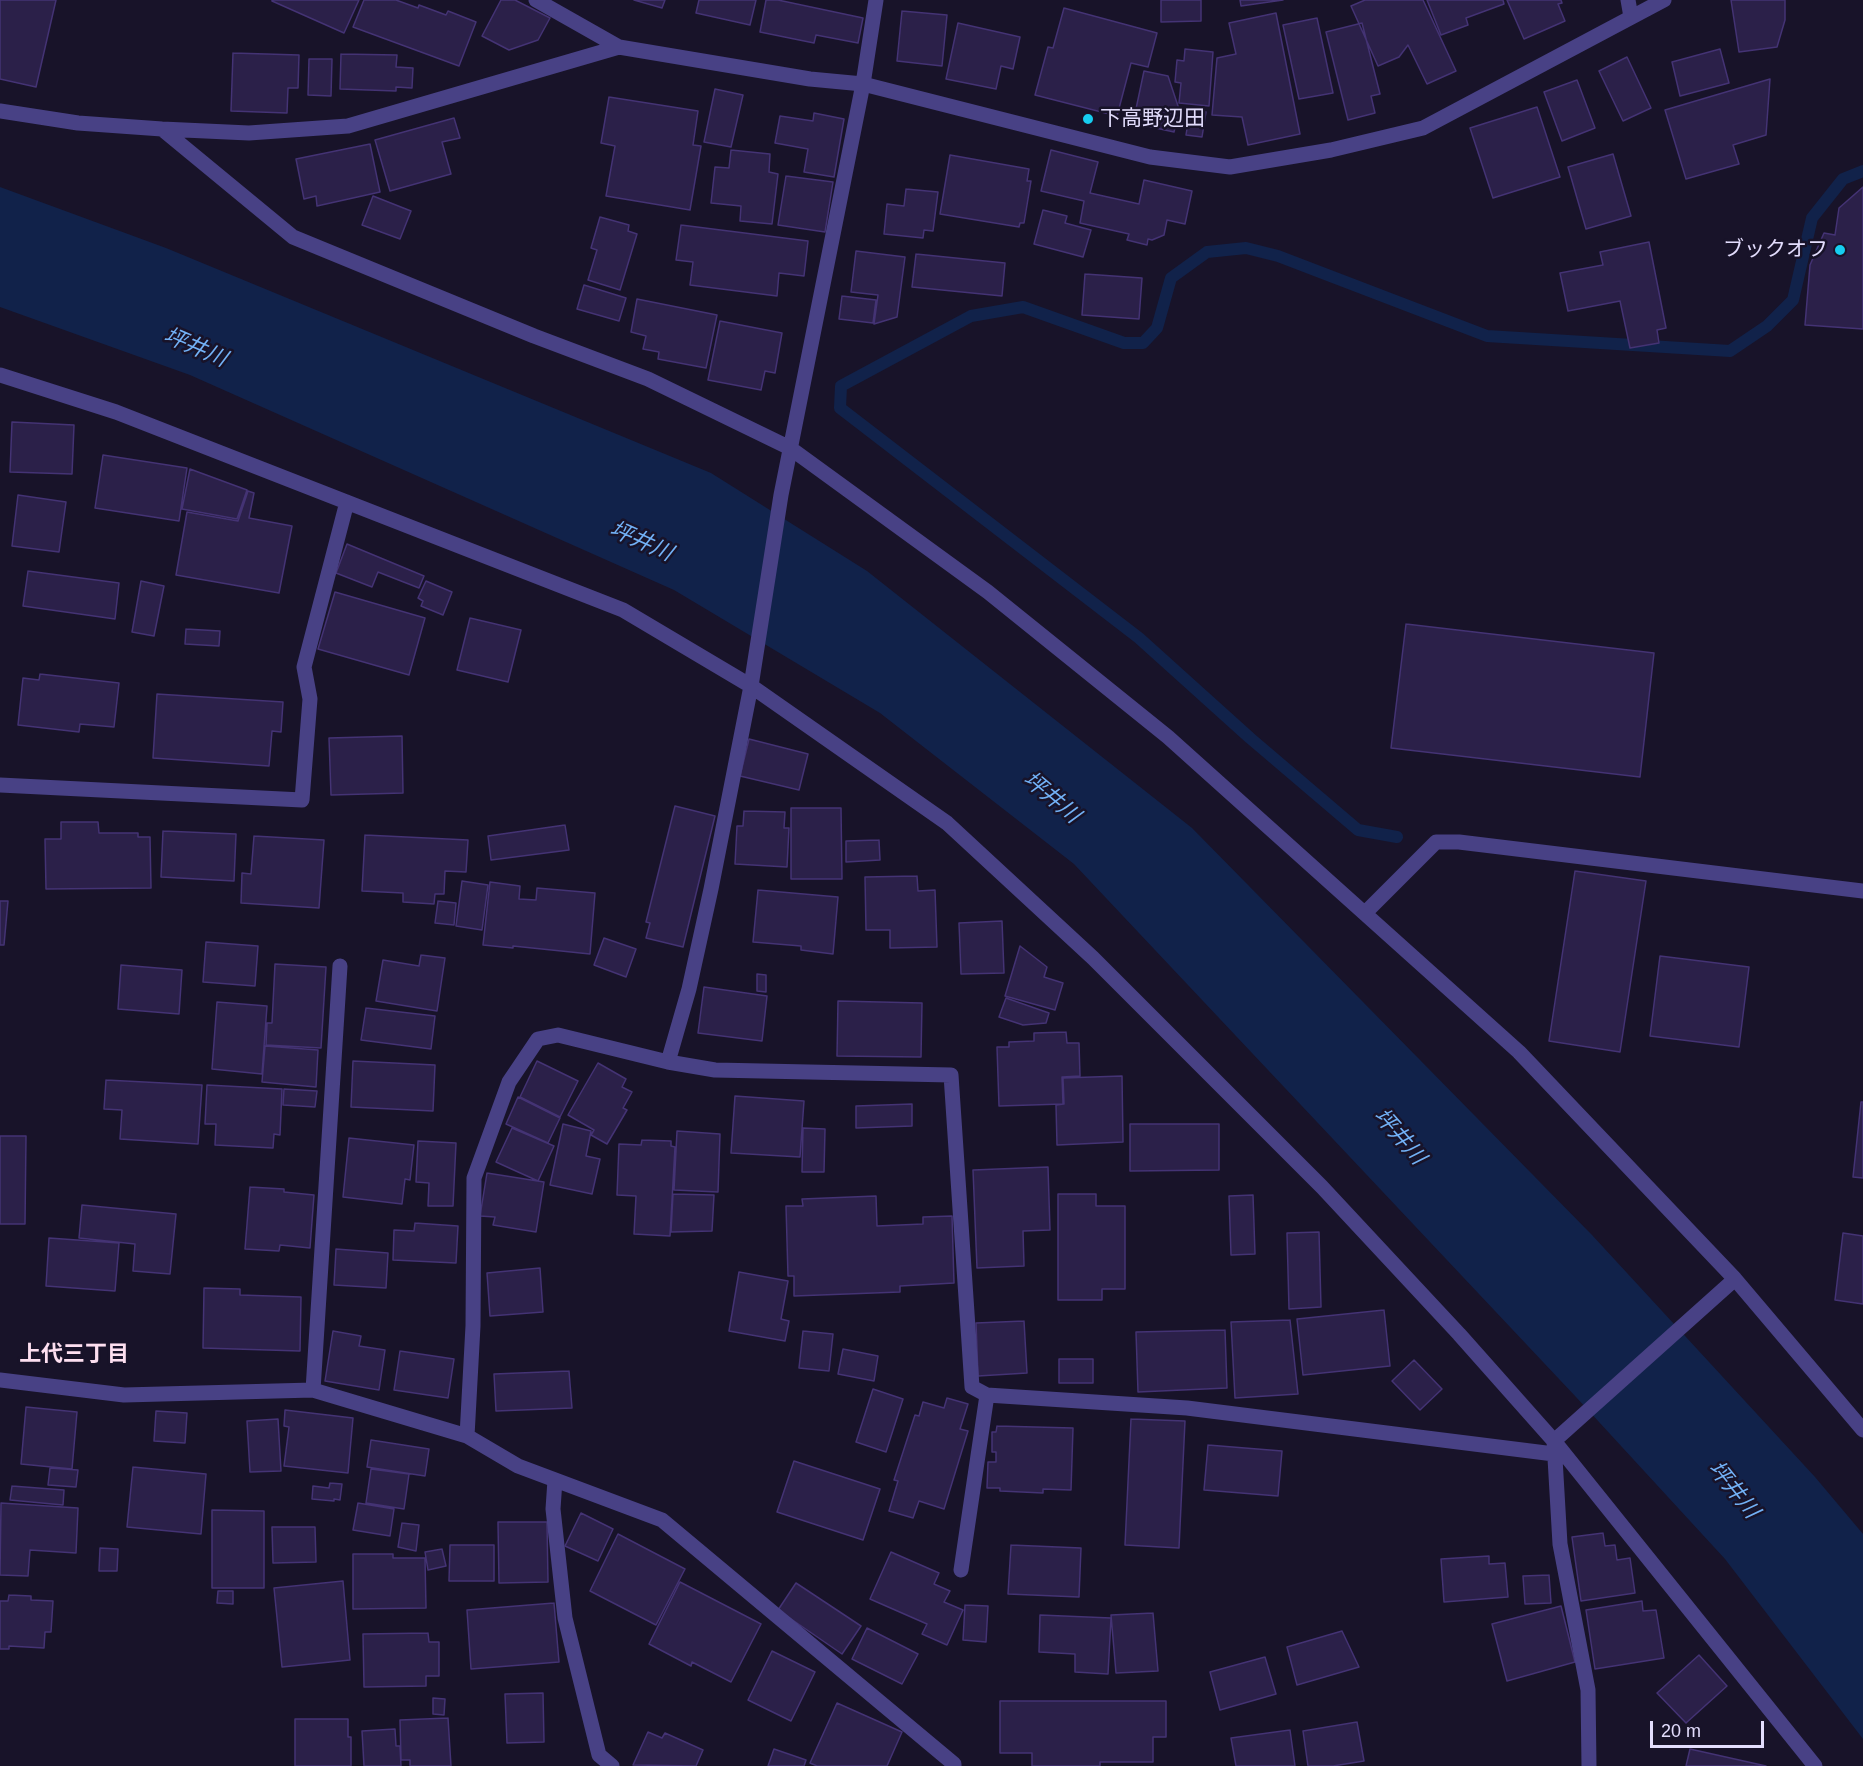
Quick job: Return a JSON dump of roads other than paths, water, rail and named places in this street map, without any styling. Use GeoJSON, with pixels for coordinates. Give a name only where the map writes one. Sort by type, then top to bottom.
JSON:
{"type":"FeatureCollection","features":[{"type":"Feature","properties":{"kind":"street"},"geometry":{"type":"LineString","coordinates":[[536,0],[619,47],[810,79],[863,84],[1150,157],[1230,167],[1331,150],[1423,128],[1664,0]]}},
{"type":"Feature","properties":{"kind":"street"},"geometry":{"type":"LineString","coordinates":[[668,1062],[689,989],[709,900],[751,686],[781,495],[863,84],[876,0]]}},
{"type":"Feature","properties":{"kind":"street"},"geometry":{"type":"LineString","coordinates":[[1628,0],[1631,16]]}},
{"type":"Feature","properties":{"kind":"street"},"geometry":{"type":"LineString","coordinates":[[0,111],[78,123],[249,133],[348,126],[619,47]]}},
{"type":"Feature","properties":{"kind":"street"},"geometry":{"type":"LineString","coordinates":[[162,129],[293,237],[534,336],[648,379],[790,448],[988,592],[1168,737],[1519,1052],[1735,1279],[1863,1430]]}},
{"type":"Feature","properties":{"kind":"street"},"geometry":{"type":"LineString","coordinates":[[0,375],[116,412],[622,610],[751,686],[947,823],[1094,958],[1322,1187],[1459,1334],[1815,1766]]}},
{"type":"Feature","properties":{"kind":"street"},"geometry":{"type":"LineString","coordinates":[[0,785],[302,800],[310,699],[303,667],[347,502]]}},
{"type":"Feature","properties":{"kind":"street"},"geometry":{"type":"LineString","coordinates":[[1365,913],[1436,842],[1459,842],[1863,891]]}},
{"type":"Feature","properties":{"kind":"street"},"geometry":{"type":"LineString","coordinates":[[313,1390],[340,966]]}},
{"type":"Feature","properties":{"kind":"street"},"geometry":{"type":"LineString","coordinates":[[467,1436],[473,1326],[474,1179],[510,1082],[538,1039],[558,1035],[668,1062],[715,1070],[951,1075],[972,1387],[987,1395],[1187,1408],[1554,1448]]}},
{"type":"Feature","properties":{"kind":"street"},"geometry":{"type":"LineString","coordinates":[[1589,1766],[1588,1690],[1560,1544],[1554,1448],[1571,1424],[1735,1279]]}},
{"type":"Feature","properties":{"kind":"street"},"geometry":{"type":"LineString","coordinates":[[0,1380],[124,1395],[313,1390],[467,1436],[518,1466],[662,1520],[954,1766]]}},
{"type":"Feature","properties":{"kind":"street"},"geometry":{"type":"LineString","coordinates":[[961,1570],[987,1395]]}},
{"type":"Feature","properties":{"kind":"street"},"geometry":{"type":"LineString","coordinates":[[555,1479],[553,1509],[565,1618],[599,1755],[612,1766]]}},
{"type":"Feature","properties":{"kind":"water","name":"坪井川"},"geometry":{"type":"Polygon","coordinates":[[[0,187],[166,248],[711,473],[867,571],[1192,828],[1592,1235],[1815,1477],[1863,1534],[1863,1739],[1725,1559],[1576,1397],[1074,864],[880,713],[674,590],[190,375],[0,307],[0,187]]]}},
{"type":"Feature","properties":{"kind":"waterway"},"geometry":{"type":"LineString","coordinates":[[1397,837],[1358,830],[1250,738],[1139,638],[840,408],[841,386],[971,316],[1023,307],[1124,343],[1143,343],[1157,328],[1171,278],[1207,252],[1246,248],[1278,256],[1487,336],[1730,351],[1767,326],[1793,300],[1812,218],[1843,179],[1863,171]]}},
{"type":"Feature","properties":{"kind":"place","name":"下高野辺田"},"geometry":{"type":"Point","coordinates":[1088,119]}},
{"type":"Feature","properties":{"kind":"place","name":"ブックオフ"},"geometry":{"type":"Point","coordinates":[1840,250]}},
{"type":"Feature","properties":{"kind":"district","name":"上代三丁目"},"geometry":{"type":"Point","coordinates":[74,1355]}}]}
